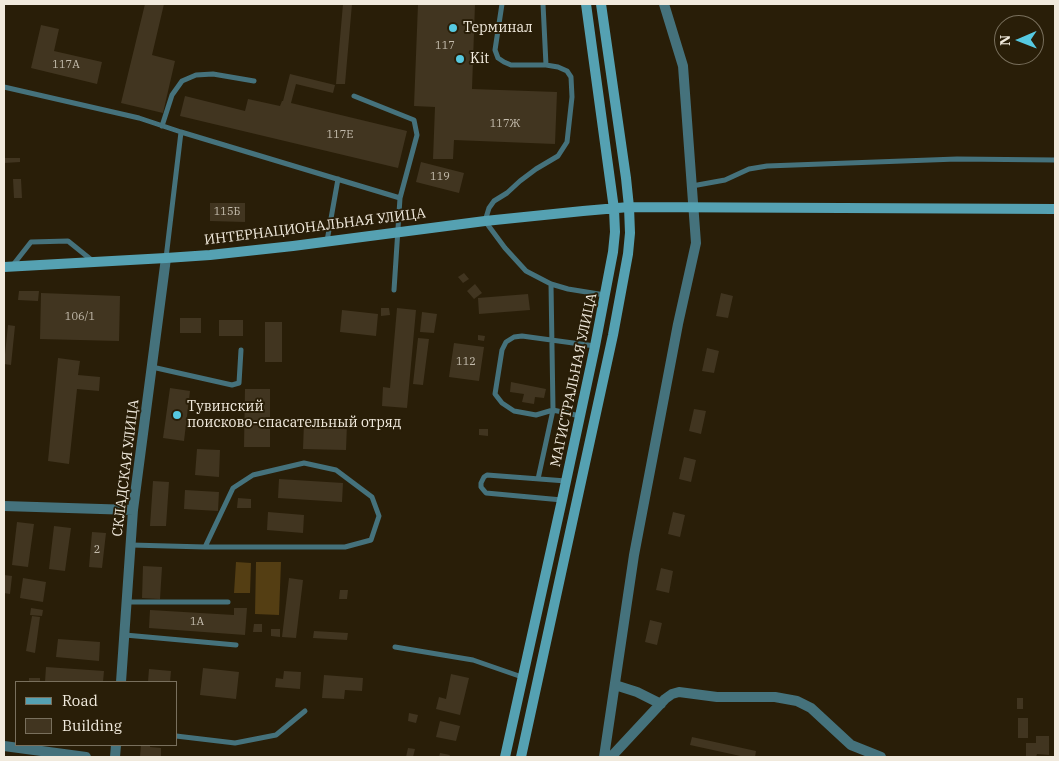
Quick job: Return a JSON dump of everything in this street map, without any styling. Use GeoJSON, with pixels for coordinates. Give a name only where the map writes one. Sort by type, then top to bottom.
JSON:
{"type":"FeatureCollection","features":[{"type":"Feature","properties":{"kind":"main road","name":"МАГИСТРАЛЬНАЯ УЛИЦА"},"geometry":{"type":"LineString","coordinates":[[505,757],[566,482],[614,252],[614,208],[586,4]]}},
{"type":"Feature","properties":{"kind":"main road","name":"МАГИСТРАЛЬНАЯ УЛИЦА"},"geometry":{"type":"LineString","coordinates":[[521,757],[613,335],[628,254],[630,233],[626,178],[601,4]]}},
{"type":"Feature","properties":{"kind":"main road","name":"ИНТЕРНАЦИОНАЛЬНАЯ УЛИЦА"},"geometry":{"type":"LineString","coordinates":[[6,266],[210,255],[485,221],[629,207],[1055,209]]}},
{"type":"Feature","properties":{"kind":"street"},"geometry":{"type":"LineString","coordinates":[[604,757],[636,545],[678,324],[696,243],[683,66],[664,4]]}},
{"type":"Feature","properties":{"kind":"street","name":"СКЛАДСКАЯ УЛИЦА"},"geometry":{"type":"LineString","coordinates":[[121,681],[133,510],[166,258]]}},
{"type":"Feature","properties":{"kind":"street"},"geometry":{"type":"LineString","coordinates":[[4,506],[133,510]]}},
{"type":"Feature","properties":{"kind":"street"},"geometry":{"type":"LineString","coordinates":[[615,684],[661,704]]}},
{"type":"Feature","properties":{"kind":"street"},"geometry":{"type":"LineString","coordinates":[[611,757],[661,704],[672,694],[679,692],[717,697],[775,697],[797,701],[811,708],[851,745],[878,757]]}},
{"type":"Feature","properties":{"kind":"street"},"geometry":{"type":"LineString","coordinates":[[4,746],[86,757]]}},
{"type":"Feature","properties":{"kind":"lane"},"geometry":{"type":"LineString","coordinates":[[502,4],[495,50],[498,58],[511,65],[558,67],[567,71],[571,77],[572,97],[568,142],[558,156],[536,169],[507,193],[494,201],[489,208],[485,221],[505,248],[526,271],[551,284],[568,289],[606,295]]}},
{"type":"Feature","properties":{"kind":"lane"},"geometry":{"type":"LineString","coordinates":[[543,4],[546,66]]}},
{"type":"Feature","properties":{"kind":"lane"},"geometry":{"type":"LineString","coordinates":[[162,126],[172,95],[182,81],[196,75],[213,74],[254,80]]}},
{"type":"Feature","properties":{"kind":"lane"},"geometry":{"type":"LineString","coordinates":[[4,87],[139,118],[400,198]]}},
{"type":"Feature","properties":{"kind":"lane"},"geometry":{"type":"LineString","coordinates":[[354,96],[414,120],[417,135],[400,198],[394,290]]}},
{"type":"Feature","properties":{"kind":"lane"},"geometry":{"type":"LineString","coordinates":[[166,258],[181,132]]}},
{"type":"Feature","properties":{"kind":"lane"},"geometry":{"type":"LineString","coordinates":[[691,186],[725,180],[749,169],[767,166],[957,159],[1055,160]]}},
{"type":"Feature","properties":{"kind":"lane"},"geometry":{"type":"LineString","coordinates":[[327,241],[338,179]]}},
{"type":"Feature","properties":{"kind":"lane"},"geometry":{"type":"LineString","coordinates":[[6,266],[31,242],[68,241],[94,262]]}},
{"type":"Feature","properties":{"kind":"lane"},"geometry":{"type":"LineString","coordinates":[[538,479],[553,410],[551,284]]}},
{"type":"Feature","properties":{"kind":"lane"},"geometry":{"type":"LineString","coordinates":[[580,416],[553,410],[536,415],[514,411],[502,403],[495,394],[502,350],[506,342],[514,337],[522,336],[595,346]]}},
{"type":"Feature","properties":{"kind":"lane"},"geometry":{"type":"LineString","coordinates":[[152,367],[232,385],[239,383],[241,350]]}},
{"type":"Feature","properties":{"kind":"lane"},"geometry":{"type":"LineString","coordinates":[[131,545],[205,547],[345,547],[371,540],[379,516],[372,497],[336,470],[304,463],[253,475],[233,488],[205,547]]}},
{"type":"Feature","properties":{"kind":"lane"},"geometry":{"type":"LineString","coordinates":[[562,500],[486,493],[481,487],[482,480],[487,475],[566,482]]}},
{"type":"Feature","properties":{"kind":"lane"},"geometry":{"type":"LineString","coordinates":[[127,602],[228,602]]}},
{"type":"Feature","properties":{"kind":"lane"},"geometry":{"type":"LineString","coordinates":[[124,635],[236,645]]}},
{"type":"Feature","properties":{"kind":"lane"},"geometry":{"type":"LineString","coordinates":[[395,647],[473,660],[523,677]]}},
{"type":"Feature","properties":{"kind":"lane"},"geometry":{"type":"LineString","coordinates":[[178,736],[236,743],[276,735],[305,711]]}},
{"type":"Feature","properties":{"kind":"shaded area"},"geometry":{"type":"Polygon","coordinates":[[[236,562],[251,563],[250,593],[234,593],[236,562]]]}},
{"type":"Feature","properties":{"kind":"shaded area"},"geometry":{"type":"Polygon","coordinates":[[[256,562],[281,562],[279,615],[255,614],[256,562]]]}},
{"type":"Feature","properties":{"kind":"building"},"geometry":{"type":"Polygon","coordinates":[[[145,4],[164,4],[152,55],[175,61],[163,113],[121,103],[145,4]]]}},
{"type":"Feature","properties":{"kind":"building"},"geometry":{"type":"Polygon","coordinates":[[[343,4],[352,4],[345,84],[336,84],[343,4]]]}},
{"type":"Feature","properties":{"kind":"building"},"geometry":{"type":"Polygon","coordinates":[[[418,4],[475,4],[472,89],[557,92],[555,144],[454,140],[453,159],[433,159],[435,107],[414,106],[418,4]]]}},
{"type":"Feature","properties":{"kind":"building"},"geometry":{"type":"Polygon","coordinates":[[[41,25],[59,29],[54,51],[102,62],[97,84],[31,68],[41,25]]]}},
{"type":"Feature","properties":{"kind":"building"},"geometry":{"type":"Polygon","coordinates":[[[290,74],[335,85],[333,93],[296,84],[291,103],[407,131],[398,168],[180,116],[185,96],[245,111],[248,99],[280,106],[290,74]]]}},
{"type":"Feature","properties":{"kind":"building"},"geometry":{"type":"Polygon","coordinates":[[[4,158],[20,158],[20,162],[4,163],[4,158]]]}},
{"type":"Feature","properties":{"kind":"building"},"geometry":{"type":"Polygon","coordinates":[[[421,162],[464,173],[459,193],[416,182],[421,162]]]}},
{"type":"Feature","properties":{"kind":"building"},"geometry":{"type":"Polygon","coordinates":[[[13,179],[21,179],[22,198],[14,198],[13,179]]]}},
{"type":"Feature","properties":{"kind":"building"},"geometry":{"type":"Polygon","coordinates":[[[210,203],[245,203],[245,222],[210,221],[210,203]]]}},
{"type":"Feature","properties":{"kind":"building"},"geometry":{"type":"Polygon","coordinates":[[[464,273],[469,279],[463,283],[458,277],[464,273]]]}},
{"type":"Feature","properties":{"kind":"building"},"geometry":{"type":"Polygon","coordinates":[[[475,284],[482,293],[474,299],[467,291],[475,284]]]}},
{"type":"Feature","properties":{"kind":"building"},"geometry":{"type":"Polygon","coordinates":[[[19,291],[39,291],[38,301],[18,300],[19,291]]]}},
{"type":"Feature","properties":{"kind":"building"},"geometry":{"type":"Polygon","coordinates":[[[41,293],[120,296],[119,341],[40,339],[41,293]]]}},
{"type":"Feature","properties":{"kind":"building"},"geometry":{"type":"Polygon","coordinates":[[[721,293],[733,296],[728,318],[716,316],[721,293]]]}},
{"type":"Feature","properties":{"kind":"building"},"geometry":{"type":"Polygon","coordinates":[[[528,294],[530,310],[479,314],[478,298],[528,294]]]}},
{"type":"Feature","properties":{"kind":"building"},"geometry":{"type":"Polygon","coordinates":[[[381,308],[389,308],[390,315],[381,316],[381,308]]]}},
{"type":"Feature","properties":{"kind":"building"},"geometry":{"type":"Polygon","coordinates":[[[397,308],[416,310],[407,408],[382,406],[383,387],[390,388],[397,308]]]}},
{"type":"Feature","properties":{"kind":"building"},"geometry":{"type":"Polygon","coordinates":[[[342,310],[378,314],[376,336],[340,332],[342,310]]]}},
{"type":"Feature","properties":{"kind":"building"},"geometry":{"type":"Polygon","coordinates":[[[422,312],[437,314],[434,333],[420,332],[422,312]]]}},
{"type":"Feature","properties":{"kind":"building"},"geometry":{"type":"Polygon","coordinates":[[[180,318],[201,318],[201,333],[180,333],[180,318]]]}},
{"type":"Feature","properties":{"kind":"building"},"geometry":{"type":"Polygon","coordinates":[[[219,320],[243,320],[243,336],[219,336],[219,320]]]}},
{"type":"Feature","properties":{"kind":"building"},"geometry":{"type":"Polygon","coordinates":[[[265,322],[282,322],[282,362],[265,362],[265,322]]]}},
{"type":"Feature","properties":{"kind":"building"},"geometry":{"type":"Polygon","coordinates":[[[8,325],[15,326],[11,365],[4,364],[8,325]]]}},
{"type":"Feature","properties":{"kind":"building"},"geometry":{"type":"Polygon","coordinates":[[[478,335],[485,336],[484,341],[478,340],[478,335]]]}},
{"type":"Feature","properties":{"kind":"building"},"geometry":{"type":"Polygon","coordinates":[[[418,338],[429,339],[423,385],[413,384],[418,338]]]}},
{"type":"Feature","properties":{"kind":"building"},"geometry":{"type":"Polygon","coordinates":[[[454,343],[484,347],[479,381],[449,377],[454,343]]]}},
{"type":"Feature","properties":{"kind":"building"},"geometry":{"type":"Polygon","coordinates":[[[707,348],[719,351],[714,373],[702,371],[707,348]]]}},
{"type":"Feature","properties":{"kind":"building"},"geometry":{"type":"Polygon","coordinates":[[[58,358],[80,361],[78,375],[100,377],[99,391],[77,389],[69,464],[48,461],[58,358]]]}},
{"type":"Feature","properties":{"kind":"building"},"geometry":{"type":"Polygon","coordinates":[[[511,382],[546,389],[544,398],[535,397],[534,404],[522,402],[524,394],[510,392],[511,382]]]}},
{"type":"Feature","properties":{"kind":"building","name":"Тувинский поисково-спасательный отряд"},"geometry":{"type":"Polygon","coordinates":[[[170,388],[190,391],[184,441],[163,438],[170,388]]]}},
{"type":"Feature","properties":{"kind":"building"},"geometry":{"type":"Polygon","coordinates":[[[245,389],[270,389],[270,447],[244,447],[245,389]]]}},
{"type":"Feature","properties":{"kind":"building"},"geometry":{"type":"Polygon","coordinates":[[[694,409],[706,411],[701,434],[689,431],[694,409]]]}},
{"type":"Feature","properties":{"kind":"building"},"geometry":{"type":"Polygon","coordinates":[[[304,422],[347,424],[346,450],[303,449],[304,422]]]}},
{"type":"Feature","properties":{"kind":"building"},"geometry":{"type":"Polygon","coordinates":[[[479,429],[488,429],[488,436],[479,435],[479,429]]]}},
{"type":"Feature","properties":{"kind":"building"},"geometry":{"type":"Polygon","coordinates":[[[197,449],[220,450],[219,477],[195,475],[197,449]]]}},
{"type":"Feature","properties":{"kind":"building"},"geometry":{"type":"Polygon","coordinates":[[[684,457],[696,460],[691,482],[679,479],[684,457]]]}},
{"type":"Feature","properties":{"kind":"building"},"geometry":{"type":"Polygon","coordinates":[[[279,479],[343,483],[342,502],[278,498],[279,479]]]}},
{"type":"Feature","properties":{"kind":"building"},"geometry":{"type":"Polygon","coordinates":[[[153,481],[169,482],[166,526],[150,526],[153,481]]]}},
{"type":"Feature","properties":{"kind":"building"},"geometry":{"type":"Polygon","coordinates":[[[185,490],[219,492],[218,511],[184,509],[185,490]]]}},
{"type":"Feature","properties":{"kind":"building"},"geometry":{"type":"Polygon","coordinates":[[[238,498],[251,499],[251,508],[237,508],[238,498]]]}},
{"type":"Feature","properties":{"kind":"building"},"geometry":{"type":"Polygon","coordinates":[[[268,512],[304,515],[303,533],[267,530],[268,512]]]}},
{"type":"Feature","properties":{"kind":"building"},"geometry":{"type":"Polygon","coordinates":[[[673,512],[685,515],[680,537],[668,534],[673,512]]]}},
{"type":"Feature","properties":{"kind":"building"},"geometry":{"type":"Polygon","coordinates":[[[17,522],[34,524],[28,567],[12,565],[17,522]]]}},
{"type":"Feature","properties":{"kind":"building"},"geometry":{"type":"Polygon","coordinates":[[[54,526],[71,528],[65,571],[49,569],[54,526]]]}},
{"type":"Feature","properties":{"kind":"building"},"geometry":{"type":"Polygon","coordinates":[[[92,532],[106,533],[102,568],[89,567],[92,532]]]}},
{"type":"Feature","properties":{"kind":"building"},"geometry":{"type":"Polygon","coordinates":[[[143,566],[162,567],[160,599],[142,598],[143,566]]]}},
{"type":"Feature","properties":{"kind":"building"},"geometry":{"type":"Polygon","coordinates":[[[661,568],[673,571],[669,593],[656,590],[661,568]]]}},
{"type":"Feature","properties":{"kind":"building"},"geometry":{"type":"Polygon","coordinates":[[[4,575],[12,576],[10,594],[4,593],[4,575]]]}},
{"type":"Feature","properties":{"kind":"building"},"geometry":{"type":"Polygon","coordinates":[[[23,578],[46,582],[43,602],[20,598],[23,578]]]}},
{"type":"Feature","properties":{"kind":"building"},"geometry":{"type":"Polygon","coordinates":[[[289,578],[303,580],[296,638],[282,637],[289,578]]]}},
{"type":"Feature","properties":{"kind":"building"},"geometry":{"type":"Polygon","coordinates":[[[340,590],[348,590],[347,599],[339,599],[340,590]]]}},
{"type":"Feature","properties":{"kind":"building"},"geometry":{"type":"Polygon","coordinates":[[[31,608],[43,610],[42,616],[30,615],[31,608]]]}},
{"type":"Feature","properties":{"kind":"building"},"geometry":{"type":"Polygon","coordinates":[[[234,608],[247,608],[245,635],[149,628],[150,610],[234,615],[234,608]]]}},
{"type":"Feature","properties":{"kind":"building"},"geometry":{"type":"Polygon","coordinates":[[[32,616],[40,617],[35,653],[26,651],[32,616]]]}},
{"type":"Feature","properties":{"kind":"building"},"geometry":{"type":"Polygon","coordinates":[[[650,620],[662,623],[657,645],[645,642],[650,620]]]}},
{"type":"Feature","properties":{"kind":"building"},"geometry":{"type":"Polygon","coordinates":[[[254,624],[262,624],[262,632],[253,632],[254,624]]]}},
{"type":"Feature","properties":{"kind":"building"},"geometry":{"type":"Polygon","coordinates":[[[271,629],[280,629],[280,637],[271,636],[271,629]]]}},
{"type":"Feature","properties":{"kind":"building"},"geometry":{"type":"Polygon","coordinates":[[[314,631],[348,633],[347,640],[313,638],[314,631]]]}},
{"type":"Feature","properties":{"kind":"building"},"geometry":{"type":"Polygon","coordinates":[[[58,639],[100,642],[99,661],[56,657],[58,639]]]}},
{"type":"Feature","properties":{"kind":"building"},"geometry":{"type":"Polygon","coordinates":[[[46,667],[104,671],[103,681],[45,681],[46,667]]]}},
{"type":"Feature","properties":{"kind":"building"},"geometry":{"type":"Polygon","coordinates":[[[203,668],[239,672],[236,699],[200,695],[203,668]]]}},
{"type":"Feature","properties":{"kind":"building"},"geometry":{"type":"Polygon","coordinates":[[[149,669],[171,671],[170,681],[148,681],[149,669]]]}},
{"type":"Feature","properties":{"kind":"building"},"geometry":{"type":"Polygon","coordinates":[[[284,671],[301,672],[300,689],[275,687],[276,678],[283,679],[284,671]]]}},
{"type":"Feature","properties":{"kind":"building"},"geometry":{"type":"Polygon","coordinates":[[[451,674],[469,678],[460,715],[436,709],[439,697],[446,699],[451,674]]]}},
{"type":"Feature","properties":{"kind":"building"},"geometry":{"type":"Polygon","coordinates":[[[324,675],[363,678],[362,691],[345,690],[344,699],[322,698],[324,675]]]}},
{"type":"Feature","properties":{"kind":"building"},"geometry":{"type":"Polygon","coordinates":[[[29,678],[40,678],[40,681],[29,681],[29,678]]]}},
{"type":"Feature","properties":{"kind":"building"},"geometry":{"type":"Polygon","coordinates":[[[1017,698],[1023,698],[1023,709],[1017,709],[1017,698]]]}},
{"type":"Feature","properties":{"kind":"building"},"geometry":{"type":"Polygon","coordinates":[[[409,713],[418,715],[416,723],[408,721],[409,713]]]}},
{"type":"Feature","properties":{"kind":"building"},"geometry":{"type":"Polygon","coordinates":[[[1018,718],[1028,718],[1028,738],[1018,738],[1018,718]]]}},
{"type":"Feature","properties":{"kind":"building"},"geometry":{"type":"Polygon","coordinates":[[[440,721],[460,726],[456,741],[436,737],[440,721]]]}},
{"type":"Feature","properties":{"kind":"building"},"geometry":{"type":"Polygon","coordinates":[[[1036,736],[1049,736],[1049,755],[1037,754],[1036,757],[1026,757],[1026,743],[1036,743],[1036,736]]]}},
{"type":"Feature","properties":{"kind":"building"},"geometry":{"type":"Polygon","coordinates":[[[692,737],[756,751],[755,757],[745,757],[690,745],[692,737]]]}},
{"type":"Feature","properties":{"kind":"building"},"geometry":{"type":"Polygon","coordinates":[[[141,746],[161,748],[161,757],[140,757],[141,746]]]}},
{"type":"Feature","properties":{"kind":"building"},"geometry":{"type":"Polygon","coordinates":[[[408,748],[415,749],[413,757],[406,757],[408,748]]]}},
{"type":"Feature","properties":{"kind":"building"},"geometry":{"type":"Polygon","coordinates":[[[440,753],[450,755],[449,757],[439,757],[440,753]]]}},
{"type":"Feature","properties":{"kind":"place","name":"Терминал"},"geometry":{"type":"Point","coordinates":[453,28]}},
{"type":"Feature","properties":{"kind":"place","name":"Kit"},"geometry":{"type":"Point","coordinates":[460,59]}},
{"type":"Feature","properties":{"kind":"place","name":"Тувинский поисково-спасательный отряд"},"geometry":{"type":"Point","coordinates":[177,415]}}]}
